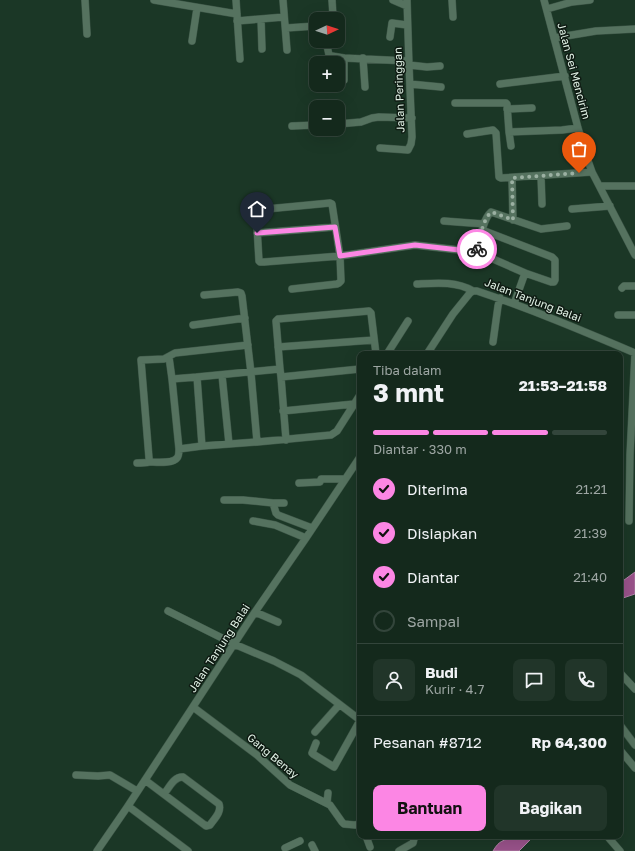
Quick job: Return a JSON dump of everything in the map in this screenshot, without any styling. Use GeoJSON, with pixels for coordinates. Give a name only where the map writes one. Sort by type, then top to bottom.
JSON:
{"type":"FeatureCollection","features":[{"type":"Feature","properties":{"kind":"street"},"geometry":{"type":"LineString","coordinates":[[85,0],[87,34]]}},
{"type":"Feature","properties":{"kind":"street"},"geometry":{"type":"LineString","coordinates":[[154,0],[237,17],[261,19],[284,17]]}},
{"type":"Feature","properties":{"kind":"street"},"geometry":{"type":"LineString","coordinates":[[236,0],[240,59]]}},
{"type":"Feature","properties":{"kind":"street"},"geometry":{"type":"LineString","coordinates":[[283,0],[287,50]]}},
{"type":"Feature","properties":{"kind":"street"},"geometry":{"type":"LineString","coordinates":[[332,0],[332,12]]}},
{"type":"Feature","properties":{"kind":"street"},"geometry":{"type":"LineString","coordinates":[[393,0],[407,3]]}},
{"type":"Feature","properties":{"kind":"street"},"geometry":{"type":"LineString","coordinates":[[452,0],[453,17]]}},
{"type":"Feature","properties":{"kind":"street","name":"Jalan Sei Mencirim"},"geometry":{"type":"LineString","coordinates":[[544,0],[578,128],[592,172],[635,254]]}},
{"type":"Feature","properties":{"kind":"street"},"geometry":{"type":"LineString","coordinates":[[547,9],[572,2],[590,0]]}},
{"type":"Feature","properties":{"kind":"street","name":"Jalan Peringgan"},"geometry":{"type":"LineString","coordinates":[[380,148],[408,150],[411,144],[412,118],[408,63],[407,3]]}},
{"type":"Feature","properties":{"kind":"street"},"geometry":{"type":"LineString","coordinates":[[192,41],[198,8]]}},
{"type":"Feature","properties":{"kind":"street"},"geometry":{"type":"LineString","coordinates":[[261,19],[262,49]]}},
{"type":"Feature","properties":{"kind":"street"},"geometry":{"type":"LineString","coordinates":[[390,38],[392,23],[407,25]]}},
{"type":"Feature","properties":{"kind":"street"},"geometry":{"type":"LineString","coordinates":[[286,28],[309,26]]}},
{"type":"Feature","properties":{"kind":"street"},"geometry":{"type":"LineString","coordinates":[[554,38],[596,31],[635,29]]}},
{"type":"Feature","properties":{"kind":"street"},"geometry":{"type":"LineString","coordinates":[[328,48],[329,55],[332,56]]}},
{"type":"Feature","properties":{"kind":"street"},"geometry":{"type":"LineString","coordinates":[[345,58],[363,58],[408,63],[426,67],[440,66]]}},
{"type":"Feature","properties":{"kind":"street"},"geometry":{"type":"LineString","coordinates":[[363,58],[365,87]]}},
{"type":"Feature","properties":{"kind":"street"},"geometry":{"type":"LineString","coordinates":[[500,84],[565,76]]}},
{"type":"Feature","properties":{"kind":"street"},"geometry":{"type":"LineString","coordinates":[[410,84],[441,88]]}},
{"type":"Feature","properties":{"kind":"street"},"geometry":{"type":"LineString","coordinates":[[455,103],[506,103],[511,146]]}},
{"type":"Feature","properties":{"kind":"street"},"geometry":{"type":"LineString","coordinates":[[507,109],[532,108]]}},
{"type":"Feature","properties":{"kind":"street"},"geometry":{"type":"LineString","coordinates":[[345,123],[361,122],[379,117],[412,118]]}},
{"type":"Feature","properties":{"kind":"street"},"geometry":{"type":"LineString","coordinates":[[292,126],[309,125]]}},
{"type":"Feature","properties":{"kind":"street"},"geometry":{"type":"LineString","coordinates":[[510,132],[578,128]]}},
{"type":"Feature","properties":{"kind":"street"},"geometry":{"type":"LineString","coordinates":[[467,134],[493,130],[495,131],[500,178],[592,172]]}},
{"type":"Feature","properties":{"kind":"street"},"geometry":{"type":"LineString","coordinates":[[541,176],[542,204]]}},
{"type":"Feature","properties":{"kind":"street"},"geometry":{"type":"LineString","coordinates":[[512,178],[513,220]]}},
{"type":"Feature","properties":{"kind":"street"},"geometry":{"type":"LineString","coordinates":[[600,186],[635,186]]}},
{"type":"Feature","properties":{"kind":"street"},"geometry":{"type":"LineString","coordinates":[[292,289],[337,284],[341,281],[340,256],[332,204],[330,202],[257,209],[258,259],[260,262],[340,256],[415,245],[477,252],[525,273],[554,282],[556,274],[554,258],[483,227],[444,221]]}},
{"type":"Feature","properties":{"kind":"street"},"geometry":{"type":"LineString","coordinates":[[572,209],[610,206]]}},
{"type":"Feature","properties":{"kind":"street"},"geometry":{"type":"LineString","coordinates":[[477,252],[483,227],[489,213],[491,212],[541,229],[567,226]]}},
{"type":"Feature","properties":{"kind":"street"},"geometry":{"type":"LineString","coordinates":[[257,233],[335,227]]}},
{"type":"Feature","properties":{"kind":"street"},"geometry":{"type":"LineString","coordinates":[[514,304],[525,273]]}},
{"type":"Feature","properties":{"kind":"street"},"geometry":{"type":"LineString","coordinates":[[417,284],[444,283],[464,286],[473,291]]}},
{"type":"Feature","properties":{"kind":"street"},"geometry":{"type":"LineString","coordinates":[[622,288],[624,286],[635,286]]}},
{"type":"Feature","properties":{"kind":"street","name":"Jalan Tanjung Balai"},"geometry":{"type":"LineString","coordinates":[[429,351],[453,314],[470,293],[477,291],[500,298],[563,322],[635,353]]}},
{"type":"Feature","properties":{"kind":"street"},"geometry":{"type":"LineString","coordinates":[[204,295],[238,292],[242,296],[257,442]]}},
{"type":"Feature","properties":{"kind":"street"},"geometry":{"type":"LineString","coordinates":[[494,342],[500,298]]}},
{"type":"Feature","properties":{"kind":"street"},"geometry":{"type":"LineString","coordinates":[[286,440],[277,320],[368,311],[371,313],[376,351]]}},
{"type":"Feature","properties":{"kind":"street"},"geometry":{"type":"LineString","coordinates":[[618,316],[635,315]]}},
{"type":"Feature","properties":{"kind":"street"},"geometry":{"type":"LineString","coordinates":[[193,325],[245,318]]}},
{"type":"Feature","properties":{"kind":"street"},"geometry":{"type":"LineString","coordinates":[[389,351],[408,321]]}},
{"type":"Feature","properties":{"kind":"street"},"geometry":{"type":"LineString","coordinates":[[278,347],[374,340]]}},
{"type":"Feature","properties":{"kind":"street"},"geometry":{"type":"LineString","coordinates":[[133,361],[164,359],[175,353],[248,345]]}},
{"type":"Feature","properties":{"kind":"street"},"geometry":{"type":"LineString","coordinates":[[629,521],[630,455],[635,353]]}},
{"type":"Feature","properties":{"kind":"street"},"geometry":{"type":"LineString","coordinates":[[136,463],[156,463],[175,460],[178,458],[179,449],[169,356]]}},
{"type":"Feature","properties":{"kind":"street"},"geometry":{"type":"LineString","coordinates":[[141,360],[150,462]]}},
{"type":"Feature","properties":{"kind":"street"},"geometry":{"type":"LineString","coordinates":[[172,379],[251,372],[280,373],[357,369]]}},
{"type":"Feature","properties":{"kind":"street"},"geometry":{"type":"LineString","coordinates":[[222,375],[229,444]]}},
{"type":"Feature","properties":{"kind":"street"},"geometry":{"type":"LineString","coordinates":[[197,377],[202,446]]}},
{"type":"Feature","properties":{"kind":"street"},"geometry":{"type":"LineString","coordinates":[[179,449],[331,436],[357,400]]}},
{"type":"Feature","properties":{"kind":"street"},"geometry":{"type":"LineString","coordinates":[[284,411],[354,404]]}},
{"type":"Feature","properties":{"kind":"street","name":"Jalan Tanjung Balai"},"geometry":{"type":"LineString","coordinates":[[96,851],[128,806],[255,612],[357,461]]}},
{"type":"Feature","properties":{"kind":"street"},"geometry":{"type":"LineString","coordinates":[[299,483],[320,482],[322,479],[345,479]]}},
{"type":"Feature","properties":{"kind":"street"},"geometry":{"type":"LineString","coordinates":[[224,500],[284,503]]}},
{"type":"Feature","properties":{"kind":"street"},"geometry":{"type":"LineString","coordinates":[[273,503],[278,515],[312,528]]}},
{"type":"Feature","properties":{"kind":"street"},"geometry":{"type":"LineString","coordinates":[[253,522],[275,525],[306,538]]}},
{"type":"Feature","properties":{"kind":"street"},"geometry":{"type":"LineString","coordinates":[[168,611],[301,675],[357,718]]}},
{"type":"Feature","properties":{"kind":"street"},"geometry":{"type":"LineString","coordinates":[[255,612],[278,622]]}},
{"type":"Feature","properties":{"kind":"street"},"geometry":{"type":"LineString","coordinates":[[623,676],[635,689]]}},
{"type":"Feature","properties":{"kind":"street"},"geometry":{"type":"LineString","coordinates":[[315,732],[339,704]]}},
{"type":"Feature","properties":{"kind":"street","name":"Gang Benay"},"geometry":{"type":"LineString","coordinates":[[193,707],[257,755],[290,785],[330,805],[344,824],[357,825]]}},
{"type":"Feature","properties":{"kind":"street"},"geometry":{"type":"LineString","coordinates":[[316,743],[312,753],[334,767],[357,727]]}},
{"type":"Feature","properties":{"kind":"street"},"geometry":{"type":"LineString","coordinates":[[623,729],[635,745]]}},
{"type":"Feature","properties":{"kind":"street"},"geometry":{"type":"LineString","coordinates":[[623,754],[635,768]]}},
{"type":"Feature","properties":{"kind":"street"},"geometry":{"type":"LineString","coordinates":[[76,775],[110,775],[137,792]]}},
{"type":"Feature","properties":{"kind":"street"},"geometry":{"type":"LineString","coordinates":[[145,780],[206,826],[210,825],[220,810],[219,804],[180,776],[175,779],[164,794]]}},
{"type":"Feature","properties":{"kind":"street"},"geometry":{"type":"LineString","coordinates":[[327,803],[328,793]]}},
{"type":"Feature","properties":{"kind":"street"},"geometry":{"type":"LineString","coordinates":[[128,806],[188,851]]}},
{"type":"Feature","properties":{"kind":"street"},"geometry":{"type":"LineString","coordinates":[[367,839],[370,847]]}},
{"type":"Feature","properties":{"kind":"street"},"geometry":{"type":"LineString","coordinates":[[399,851],[413,843],[414,839]]}},
{"type":"Feature","properties":{"kind":"street"},"geometry":{"type":"LineString","coordinates":[[610,839],[620,851]]}},
{"type":"Feature","properties":{"kind":"street"},"geometry":{"type":"LineString","coordinates":[[283,850],[300,842]]}},
{"type":"Feature","properties":{"kind":"shaded area"},"geometry":{"type":"Polygon","coordinates":[[[635,572],[635,594],[623,598],[623,581],[635,572]]]}},
{"type":"Feature","properties":{"kind":"shaded area"},"geometry":{"type":"Polygon","coordinates":[[[507,839],[531,839],[519,851],[493,851],[500,843],[507,839]]]}},
{"type":"Feature","properties":{"kind":"way so far"},"geometry":{"type":"LineString","coordinates":[[477,249],[484,224],[489,213],[492,212],[513,220],[512,178],[579,173]]}},
{"type":"Feature","properties":{"kind":"route"},"geometry":{"type":"LineString","coordinates":[[257,233],[335,227],[340,256],[415,245],[477,252],[477,249]]}}]}
